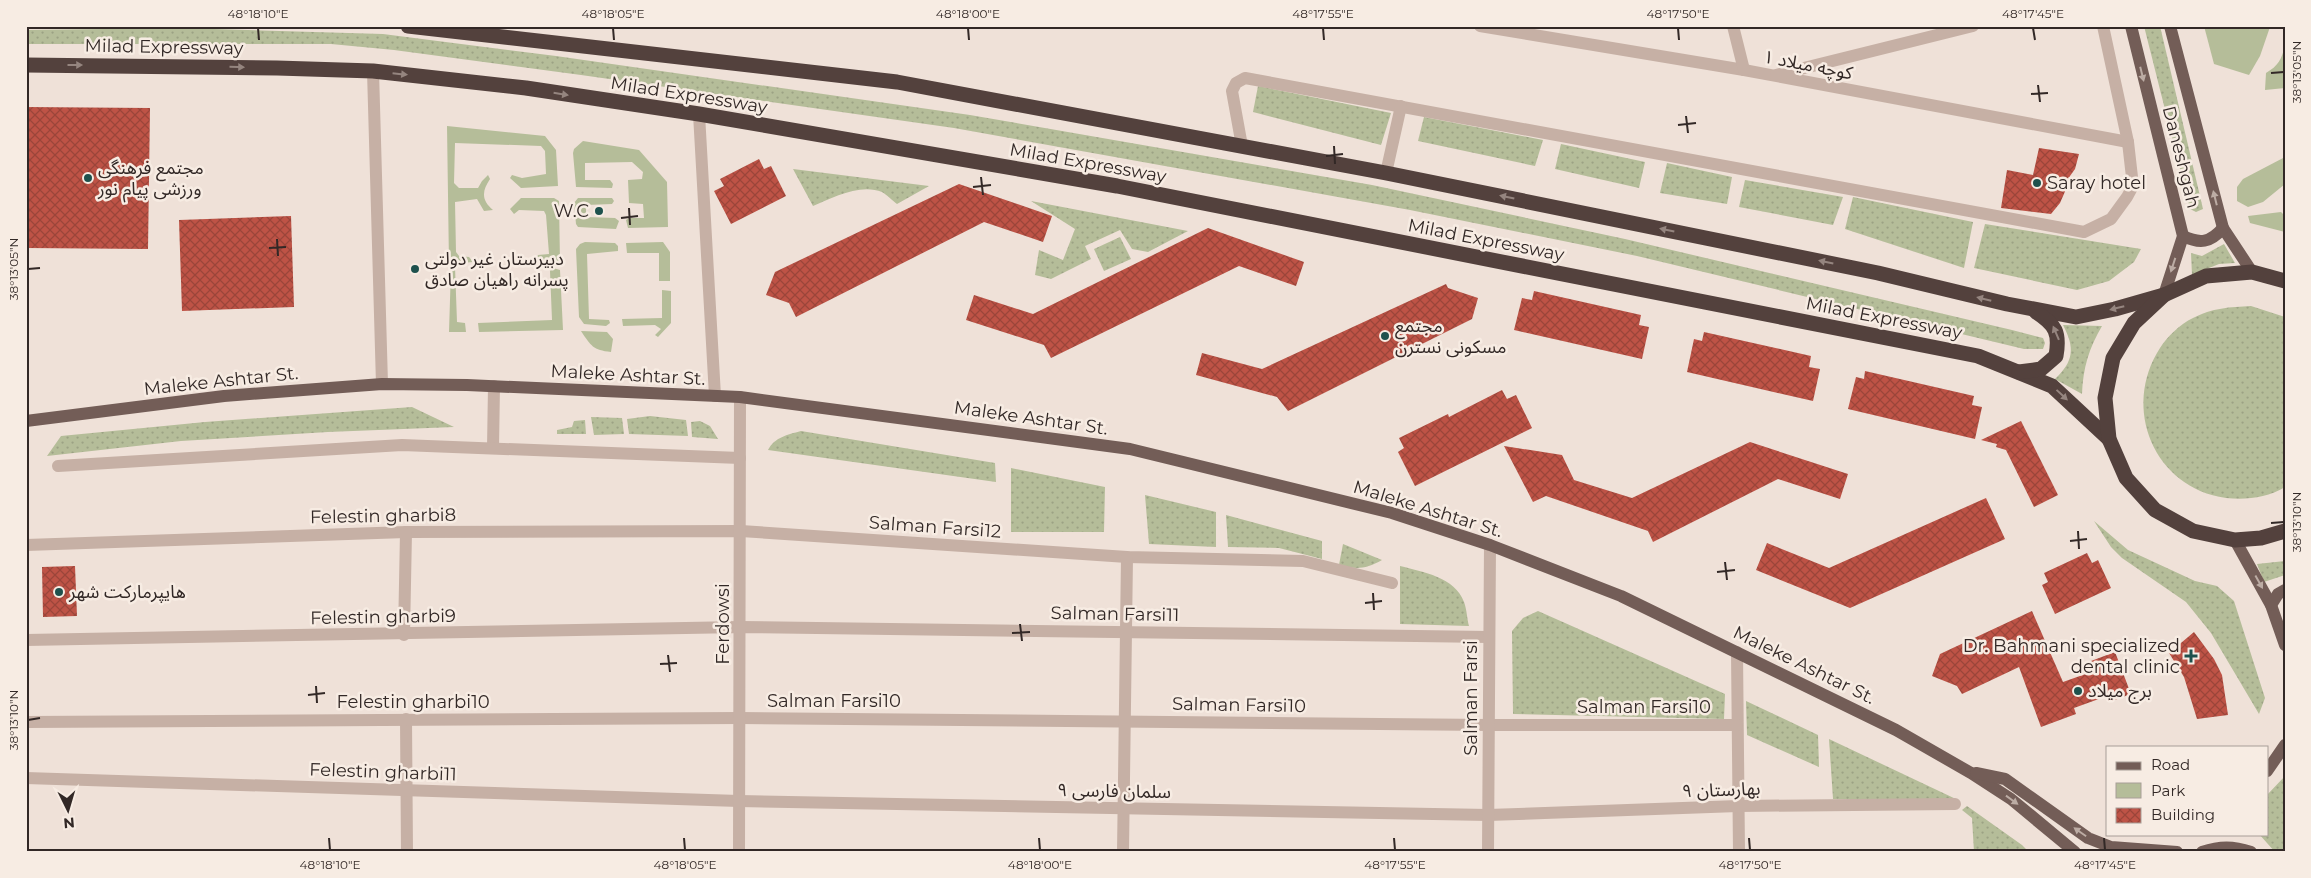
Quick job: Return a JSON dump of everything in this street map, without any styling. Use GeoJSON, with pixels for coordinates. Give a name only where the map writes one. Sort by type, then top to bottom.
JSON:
{"type":"FeatureCollection","features":[{"type":"Feature","properties":{"kind":"highway","name":"Milad Expressway"},"geometry":{"type":"LineString","coordinates":[[408,26],[897,82],[1386,173],[1878,273],[2032,309],[2076,316],[2115,309],[2164,295]]}},
{"type":"Feature","properties":{"kind":"highway","name":"Milad Expressway"},"geometry":{"type":"LineString","coordinates":[[26,65],[373,71],[526,88],[699,114],[1117,186],[1978,356],[2052,386],[2109,439]]}},
{"type":"Feature","properties":{"kind":"highway"},"geometry":{"type":"LineString","coordinates":[[2285,281],[2252,272],[2206,276],[2164,295],[2134,322],[2113,358],[2105,398],[2109,439],[2126,478],[2155,510],[2193,531],[2235,540],[2261,538],[2285,531]]}},
{"type":"Feature","properties":{"kind":"highway"},"geometry":{"type":"LineString","coordinates":[[2020,372],[2041,368],[2056,356],[2060,338],[2051,321],[2032,309]]}},
{"type":"Feature","properties":{"kind":"main road","name":"Daneshgah"},"geometry":{"type":"LineString","coordinates":[[2131,26],[2183,236],[2164,295]]}},
{"type":"Feature","properties":{"kind":"main road","name":"Daneshgah"},"geometry":{"type":"LineString","coordinates":[[2170,26],[2223,228],[2252,272]]}},
{"type":"Feature","properties":{"kind":"main road"},"geometry":{"type":"LineString","coordinates":[[2183,236],[2194,242],[2205,242],[2215,237],[2223,228]]}},
{"type":"Feature","properties":{"kind":"main road","name":"Maleke Ashtar St."},"geometry":{"type":"LineString","coordinates":[[26,421],[224,396],[382,384],[494,386],[740,397],[1130,449],[1392,513],[1490,545],[1621,596],[1896,730],[1971,773],[2011,799],[2075,852]]}},
{"type":"Feature","properties":{"kind":"main road"},"geometry":{"type":"LineString","coordinates":[[2235,540],[2271,605],[2285,645]]}},
{"type":"Feature","properties":{"kind":"main road"},"geometry":{"type":"LineString","coordinates":[[2271,605],[2278,594],[2285,590]]}},
{"type":"Feature","properties":{"kind":"main road"},"geometry":{"type":"LineString","coordinates":[[2268,770],[2285,745]]}},
{"type":"Feature","properties":{"kind":"main road"},"geometry":{"type":"LineString","coordinates":[[1971,773],[2005,779],[2088,838],[2111,847],[2177,852]]}},
{"type":"Feature","properties":{"kind":"main road"},"geometry":{"type":"LineString","coordinates":[[2216,847],[2224,836]]}},
{"type":"Feature","properties":{"kind":"main road"},"geometry":{"type":"LineString","coordinates":[[2202,852],[2216,847],[2235,847],[2252,852]]}},
{"type":"Feature","properties":{"kind":"street","name":"کوچه میلاد ۱"},"geometry":{"type":"LineString","coordinates":[[1480,26],[1744,70],[2128,142]]}},
{"type":"Feature","properties":{"kind":"street"},"geometry":{"type":"LineString","coordinates":[[1733,26],[1744,70]]}},
{"type":"Feature","properties":{"kind":"street"},"geometry":{"type":"LineString","coordinates":[[1771,76],[1973,26]]}},
{"type":"Feature","properties":{"kind":"street"},"geometry":{"type":"LineString","coordinates":[[1242,146],[1232,91],[1236,83],[1245,78],[2084,232],[2111,218],[2133,186],[2128,142],[2103,26]]}},
{"type":"Feature","properties":{"kind":"street"},"geometry":{"type":"LineString","coordinates":[[373,71],[382,384]]}},
{"type":"Feature","properties":{"kind":"street"},"geometry":{"type":"LineString","coordinates":[[1386,173],[1400,106]]}},
{"type":"Feature","properties":{"kind":"street"},"geometry":{"type":"LineString","coordinates":[[699,114],[715,396]]}},
{"type":"Feature","properties":{"kind":"street"},"geometry":{"type":"LineString","coordinates":[[493,448],[494,386]]}},
{"type":"Feature","properties":{"kind":"street","name":"Ferdowsi"},"geometry":{"type":"LineString","coordinates":[[739,852],[740,397]]}},
{"type":"Feature","properties":{"kind":"street"},"geometry":{"type":"LineString","coordinates":[[58,466],[402,444],[740,458]]}},
{"type":"Feature","properties":{"kind":"street","name":"Felestin gharbi8"},"geometry":{"type":"LineString","coordinates":[[26,545],[406,532],[741,531]]}},
{"type":"Feature","properties":{"kind":"street","name":"Salman Farsi12"},"geometry":{"type":"LineString","coordinates":[[741,531],[1127,557],[1303,561],[1392,582]]}},
{"type":"Feature","properties":{"kind":"street"},"geometry":{"type":"LineString","coordinates":[[404,635],[406,532]]}},
{"type":"Feature","properties":{"kind":"street","name":"Salman Farsi"},"geometry":{"type":"LineString","coordinates":[[1488,852],[1490,545]]}},
{"type":"Feature","properties":{"kind":"street"},"geometry":{"type":"LineString","coordinates":[[1123,852],[1127,557]]}},
{"type":"Feature","properties":{"kind":"street","name":"Salman Farsi11"},"geometry":{"type":"LineString","coordinates":[[740,627],[1489,637]]}},
{"type":"Feature","properties":{"kind":"street","name":"Felestin gharbi9"},"geometry":{"type":"LineString","coordinates":[[26,640],[404,635],[740,627]]}},
{"type":"Feature","properties":{"kind":"street"},"geometry":{"type":"LineString","coordinates":[[1737,652],[1738,852]]}},
{"type":"Feature","properties":{"kind":"street","name":"Felestin gharbi10"},"geometry":{"type":"LineString","coordinates":[[26,722],[740,718]]}},
{"type":"Feature","properties":{"kind":"street","name":"Salman Farsi10"},"geometry":{"type":"LineString","coordinates":[[740,718],[1489,725],[1737,725]]}},
{"type":"Feature","properties":{"kind":"street"},"geometry":{"type":"LineString","coordinates":[[406,719],[407,852]]}},
{"type":"Feature","properties":{"kind":"street","name":"Felestin gharbi11"},"geometry":{"type":"LineString","coordinates":[[26,778],[739,801]]}},
{"type":"Feature","properties":{"kind":"street","name":"سلمان فارسی ۹"},"geometry":{"type":"LineString","coordinates":[[739,801],[1488,815]]}},
{"type":"Feature","properties":{"kind":"street","name":"بهارستان ۹"},"geometry":{"type":"LineString","coordinates":[[1488,815],[1738,806],[1956,804]]}},
{"type":"Feature","properties":{"kind":"green space"},"geometry":{"type":"Polygon","coordinates":[[[2144,26],[2160,26],[2203,209],[2196,212],[2190,209],[2144,26]]]}},
{"type":"Feature","properties":{"kind":"green space"},"geometry":{"type":"Polygon","coordinates":[[[2204,26],[2270,26],[2260,56],[2249,75],[2214,64],[2204,26]]]}},
{"type":"Feature","properties":{"kind":"green space"},"geometry":{"type":"Polygon","coordinates":[[[181,28],[383,34],[556,56],[970,115],[1372,185],[1625,239],[2012,330],[2043,338],[2045,343],[2043,349],[2024,349],[1637,256],[1410,210],[954,128],[581,75],[394,50],[331,44],[26,44],[26,30],[181,28]]]}},
{"type":"Feature","properties":{"kind":"green space"},"geometry":{"type":"Polygon","coordinates":[[[2285,45],[2285,88],[2265,90],[2266,73],[2279,62],[2285,45]]]}},
{"type":"Feature","properties":{"kind":"green space"},"geometry":{"type":"Polygon","coordinates":[[[1258,86],[1391,113],[1381,145],[1253,112],[1258,86]]]}},
{"type":"Feature","properties":{"kind":"green space"},"geometry":{"type":"Polygon","coordinates":[[[1424,117],[1543,140],[1535,166],[1418,141],[1424,117]]]}},
{"type":"Feature","properties":{"kind":"green space"},"geometry":{"type":"Polygon","coordinates":[[[447,126],[545,136],[556,150],[558,186],[521,188],[510,178],[512,175],[522,178],[546,174],[545,151],[541,146],[455,143],[454,183],[459,188],[478,188],[488,175],[490,179],[485,188],[484,195],[486,203],[493,210],[484,211],[477,199],[455,202],[456,252],[459,256],[469,257],[473,262],[449,264],[447,126]]]}},
{"type":"Feature","properties":{"kind":"green space"},"geometry":{"type":"Polygon","coordinates":[[[583,141],[639,150],[667,182],[668,227],[628,228],[626,220],[629,218],[644,218],[643,204],[629,203],[628,180],[642,179],[643,172],[632,162],[585,163],[585,180],[610,180],[613,184],[612,188],[576,187],[573,153],[574,149],[583,141]]]}},
{"type":"Feature","properties":{"kind":"green space"},"geometry":{"type":"Polygon","coordinates":[[[1561,144],[1645,162],[1639,188],[1555,169],[1561,144]]]}},
{"type":"Feature","properties":{"kind":"green space"},"geometry":{"type":"Polygon","coordinates":[[[2285,157],[2285,184],[2263,202],[2248,207],[2237,201],[2237,187],[2243,179],[2285,157]]]}},
{"type":"Feature","properties":{"kind":"green space"},"geometry":{"type":"Polygon","coordinates":[[[1667,163],[1732,177],[1727,204],[1660,193],[1667,163]]]}},
{"type":"Feature","properties":{"kind":"green space"},"geometry":{"type":"Polygon","coordinates":[[[793,169],[929,186],[897,204],[882,192],[865,189],[846,193],[813,206],[793,169]]]}},
{"type":"Feature","properties":{"kind":"green space"},"geometry":{"type":"Polygon","coordinates":[[[1745,180],[1843,197],[1833,225],[1739,207],[1745,180]]]}},
{"type":"Feature","properties":{"kind":"green space"},"geometry":{"type":"Polygon","coordinates":[[[1853,197],[1973,222],[1964,268],[1845,229],[1853,197]]]}},
{"type":"Feature","properties":{"kind":"green space"},"geometry":{"type":"Polygon","coordinates":[[[521,198],[554,198],[559,201],[560,262],[535,264],[538,255],[549,254],[546,215],[544,211],[519,210],[514,214],[510,209],[521,198]]]}},
{"type":"Feature","properties":{"kind":"green space"},"geometry":{"type":"Polygon","coordinates":[[[578,198],[612,198],[614,201],[612,204],[586,205],[586,217],[615,218],[619,221],[616,229],[578,227],[574,203],[578,198]]]}},
{"type":"Feature","properties":{"kind":"green space"},"geometry":{"type":"Polygon","coordinates":[[[1031,201],[1188,231],[1148,252],[1132,249],[1120,230],[1085,246],[1091,259],[1051,279],[1035,275],[1039,250],[1063,260],[1075,229],[1031,201]]]}},
{"type":"Feature","properties":{"kind":"green space"},"geometry":{"type":"Polygon","coordinates":[[[2281,212],[2285,216],[2285,232],[2250,223],[2248,216],[2281,212]]]}},
{"type":"Feature","properties":{"kind":"green space"},"geometry":{"type":"Polygon","coordinates":[[[1985,224],[2141,249],[2134,262],[2109,281],[2077,290],[1974,268],[1985,224]]]}},
{"type":"Feature","properties":{"kind":"green space"},"geometry":{"type":"Polygon","coordinates":[[[1120,237],[1131,259],[1104,271],[1094,249],[1120,237]]]}},
{"type":"Feature","properties":{"kind":"green space"},"geometry":{"type":"Polygon","coordinates":[[[585,242],[615,243],[618,246],[618,251],[587,254],[589,319],[609,320],[610,323],[606,326],[584,324],[579,317],[576,249],[585,242]]]}},
{"type":"Feature","properties":{"kind":"green space"},"geometry":{"type":"Polygon","coordinates":[[[663,242],[670,252],[670,281],[659,281],[659,253],[627,253],[626,243],[663,242]]]}},
{"type":"Feature","properties":{"kind":"green space"},"geometry":{"type":"Polygon","coordinates":[[[2224,244],[2235,263],[2219,264],[2192,275],[2191,253],[2202,256],[2224,244]]]}},
{"type":"Feature","properties":{"kind":"green space"},"geometry":{"type":"Polygon","coordinates":[[[455,267],[457,322],[465,323],[466,332],[449,332],[451,268],[455,267]]]}},
{"type":"Feature","properties":{"kind":"green space"},"geometry":{"type":"Polygon","coordinates":[[[553,268],[560,270],[563,330],[479,332],[478,323],[552,320],[550,271],[553,268]]]}},
{"type":"Feature","properties":{"kind":"green space"},"geometry":{"type":"Polygon","coordinates":[[[662,290],[671,291],[671,323],[658,337],[655,335],[661,329],[655,325],[623,326],[622,319],[662,318],[662,290]]]}},
{"type":"Feature","properties":{"kind":"green space"},"geometry":{"type":"Polygon","coordinates":[[[2251,306],[2285,317],[2285,487],[2271,494],[2256,497],[2226,498],[2201,491],[2180,479],[2163,462],[2151,442],[2145,419],[2144,395],[2149,371],[2160,348],[2179,327],[2207,312],[2251,306]]]}},
{"type":"Feature","properties":{"kind":"green space"},"geometry":{"type":"Polygon","coordinates":[[[2063,325],[2102,326],[2088,358],[2082,394],[2055,379],[2066,366],[2071,354],[2071,347],[2063,325]]]}},
{"type":"Feature","properties":{"kind":"green space"},"geometry":{"type":"Polygon","coordinates":[[[581,331],[607,332],[613,339],[611,352],[600,350],[593,346],[581,331]]]}},
{"type":"Feature","properties":{"kind":"green space"},"geometry":{"type":"Polygon","coordinates":[[[412,407],[454,427],[181,441],[47,456],[61,436],[205,422],[412,407]]]}},
{"type":"Feature","properties":{"kind":"green space"},"geometry":{"type":"Polygon","coordinates":[[[650,416],[686,420],[688,436],[629,434],[627,419],[650,416]]]}},
{"type":"Feature","properties":{"kind":"green space"},"geometry":{"type":"Polygon","coordinates":[[[591,417],[622,418],[624,434],[594,435],[591,417]]]}},
{"type":"Feature","properties":{"kind":"green space"},"geometry":{"type":"Polygon","coordinates":[[[585,420],[586,434],[557,434],[557,430],[572,427],[574,421],[585,420]]]}},
{"type":"Feature","properties":{"kind":"green space"},"geometry":{"type":"Polygon","coordinates":[[[700,421],[710,426],[718,439],[692,437],[691,422],[700,421]]]}},
{"type":"Feature","properties":{"kind":"green space"},"geometry":{"type":"Polygon","coordinates":[[[801,431],[995,463],[996,482],[768,450],[778,439],[801,431]]]}},
{"type":"Feature","properties":{"kind":"green space"},"geometry":{"type":"Polygon","coordinates":[[[1011,468],[1105,487],[1104,532],[1011,532],[1011,468]]]}},
{"type":"Feature","properties":{"kind":"green space"},"geometry":{"type":"Polygon","coordinates":[[[1145,495],[1216,512],[1216,547],[1149,544],[1145,495]]]}},
{"type":"Feature","properties":{"kind":"green space"},"geometry":{"type":"Polygon","coordinates":[[[1226,515],[1322,541],[1322,559],[1279,548],[1228,547],[1226,515]]]}},
{"type":"Feature","properties":{"kind":"green space"},"geometry":{"type":"Polygon","coordinates":[[[2094,521],[2128,550],[2195,581],[2217,586],[2234,601],[2265,698],[2259,714],[2211,633],[2186,602],[2122,558],[2111,547],[2094,521]]]}},
{"type":"Feature","properties":{"kind":"green space"},"geometry":{"type":"Polygon","coordinates":[[[1343,544],[1382,560],[1361,568],[1339,565],[1343,544]]]}},
{"type":"Feature","properties":{"kind":"green space"},"geometry":{"type":"Polygon","coordinates":[[[2285,561],[2285,575],[2264,582],[2257,564],[2285,561]]]}},
{"type":"Feature","properties":{"kind":"green space"},"geometry":{"type":"Polygon","coordinates":[[[1400,566],[1437,577],[1453,587],[1460,594],[1464,602],[1469,626],[1400,624],[1400,566]]]}},
{"type":"Feature","properties":{"kind":"green space"},"geometry":{"type":"Polygon","coordinates":[[[1538,611],[1725,694],[1724,719],[1513,714],[1512,631],[1523,618],[1538,611]]]}},
{"type":"Feature","properties":{"kind":"green space"},"geometry":{"type":"Polygon","coordinates":[[[1746,701],[1818,735],[1819,767],[1747,735],[1746,701]]]}},
{"type":"Feature","properties":{"kind":"green space"},"geometry":{"type":"Polygon","coordinates":[[[1829,739],[1958,800],[1833,799],[1829,739]]]}},
{"type":"Feature","properties":{"kind":"green space"},"geometry":{"type":"Polygon","coordinates":[[[2285,776],[2285,852],[2275,852],[2261,836],[2268,836],[2268,794],[2285,776]]]}},
{"type":"Feature","properties":{"kind":"green space"},"geometry":{"type":"Polygon","coordinates":[[[1967,806],[2029,852],[1974,852],[1972,818],[1962,810],[1967,806]]]}},
{"type":"Feature","properties":{"kind":"building","name":"مجتمع فرهنگی ورزشی پیام نور"},"geometry":{"type":"Polygon","coordinates":[[[26,107],[150,108],[148,249],[26,248],[26,107]]]}},
{"type":"Feature","properties":{"kind":"building","name":"Saray hotel"},"geometry":{"type":"Polygon","coordinates":[[[2039,148],[2079,154],[2075,169],[2070,176],[2060,203],[2051,214],[2001,208],[2007,170],[2033,175],[2039,148]]]}},
{"type":"Feature","properties":{"kind":"building"},"geometry":{"type":"Polygon","coordinates":[[[759,159],[764,169],[771,166],[786,196],[731,224],[714,191],[724,186],[720,179],[759,159]]]}},
{"type":"Feature","properties":{"kind":"building"},"geometry":{"type":"Polygon","coordinates":[[[959,184],[1052,216],[1043,242],[984,222],[796,317],[789,303],[766,295],[775,272],[959,184]]]}},
{"type":"Feature","properties":{"kind":"building"},"geometry":{"type":"Polygon","coordinates":[[[291,216],[294,307],[182,311],[179,220],[291,216]]]}},
{"type":"Feature","properties":{"kind":"building"},"geometry":{"type":"Polygon","coordinates":[[[1208,228],[1304,262],[1296,286],[1239,266],[1051,358],[1044,345],[966,320],[974,295],[1033,314],[1208,228]]]}},
{"type":"Feature","properties":{"kind":"building","name":"مجتمع مسکونی نسترن"},"geometry":{"type":"Polygon","coordinates":[[[1446,284],[1448,288],[1478,298],[1472,319],[1288,411],[1277,397],[1196,375],[1202,353],[1262,369],[1446,284]]]}},
{"type":"Feature","properties":{"kind":"building"},"geometry":{"type":"Polygon","coordinates":[[[1534,291],[1641,315],[1639,325],[1649,327],[1642,359],[1514,330],[1522,298],[1532,300],[1534,291]]]}},
{"type":"Feature","properties":{"kind":"building"},"geometry":{"type":"Polygon","coordinates":[[[1704,332],[1811,356],[1809,367],[1820,369],[1813,401],[1687,372],[1694,339],[1702,341],[1704,332]]]}},
{"type":"Feature","properties":{"kind":"building"},"geometry":{"type":"Polygon","coordinates":[[[1865,371],[1974,396],[1972,405],[1982,407],[1975,439],[1848,409],[1856,377],[1864,379],[1865,371]]]}},
{"type":"Feature","properties":{"kind":"building"},"geometry":{"type":"Polygon","coordinates":[[[1502,390],[1507,399],[1516,395],[1532,428],[1415,486],[1398,452],[1404,448],[1399,438],[1448,414],[1449,417],[1502,390]]]}},
{"type":"Feature","properties":{"kind":"building"},"geometry":{"type":"Polygon","coordinates":[[[2021,421],[2058,495],[2034,507],[2006,450],[1996,447],[1997,444],[1981,440],[2021,421]]]}},
{"type":"Feature","properties":{"kind":"building"},"geometry":{"type":"Polygon","coordinates":[[[1750,442],[1848,474],[1840,499],[1778,479],[1653,542],[1648,531],[1546,496],[1533,502],[1504,446],[1562,455],[1574,480],[1632,498],[1750,442]]]}},
{"type":"Feature","properties":{"kind":"building"},"geometry":{"type":"Polygon","coordinates":[[[1986,498],[2005,539],[1850,608],[1756,570],[1767,543],[1829,568],[1986,498]]]}},
{"type":"Feature","properties":{"kind":"building"},"geometry":{"type":"Polygon","coordinates":[[[2087,553],[2092,563],[2098,560],[2111,588],[2055,614],[2042,585],[2048,582],[2044,573],[2087,553]]]}},
{"type":"Feature","properties":{"kind":"building","name":"هایپرمارکت شهر"},"geometry":{"type":"Polygon","coordinates":[[[75,566],[77,616],[43,617],[42,567],[75,566]]]}},
{"type":"Feature","properties":{"kind":"building"},"geometry":{"type":"Polygon","coordinates":[[[2032,611],[2063,682],[2094,671],[2091,661],[2115,652],[2131,694],[2109,702],[2107,696],[2074,708],[2076,714],[2041,727],[2019,667],[1962,694],[1957,686],[1932,676],[1940,654],[2032,611]]]}},
{"type":"Feature","properties":{"kind":"building"},"geometry":{"type":"Polygon","coordinates":[[[2194,632],[2214,659],[2222,675],[2228,715],[2197,719],[2184,677],[2169,653],[2194,632]]]}},
{"type":"Feature","properties":{"kind":"place","name":"مجتمع فرهنگی ورزشی پیام نور"},"geometry":{"type":"Point","coordinates":[88,178]}},
{"type":"Feature","properties":{"kind":"place","name":"Saray hotel"},"geometry":{"type":"Point","coordinates":[2037,183]}},
{"type":"Feature","properties":{"kind":"place","name":"W.C"},"geometry":{"type":"Point","coordinates":[599,211]}},
{"type":"Feature","properties":{"kind":"place","name":"دبیرستان غیر دولتی پسرانه راهیان صادق"},"geometry":{"type":"Point","coordinates":[415,269]}},
{"type":"Feature","properties":{"kind":"place","name":"مجتمع مسکونی نسترن"},"geometry":{"type":"Point","coordinates":[1385,336]}},
{"type":"Feature","properties":{"kind":"place","name":"هایپرمارکت شهر"},"geometry":{"type":"Point","coordinates":[59,592]}},
{"type":"Feature","properties":{"kind":"place","name":"Dr. Bahmani specialized dental clinic"},"geometry":{"type":"Point","coordinates":[2191,656]}},
{"type":"Feature","properties":{"kind":"place","name":"برج میلاد"},"geometry":{"type":"Point","coordinates":[2078,691]}}]}
